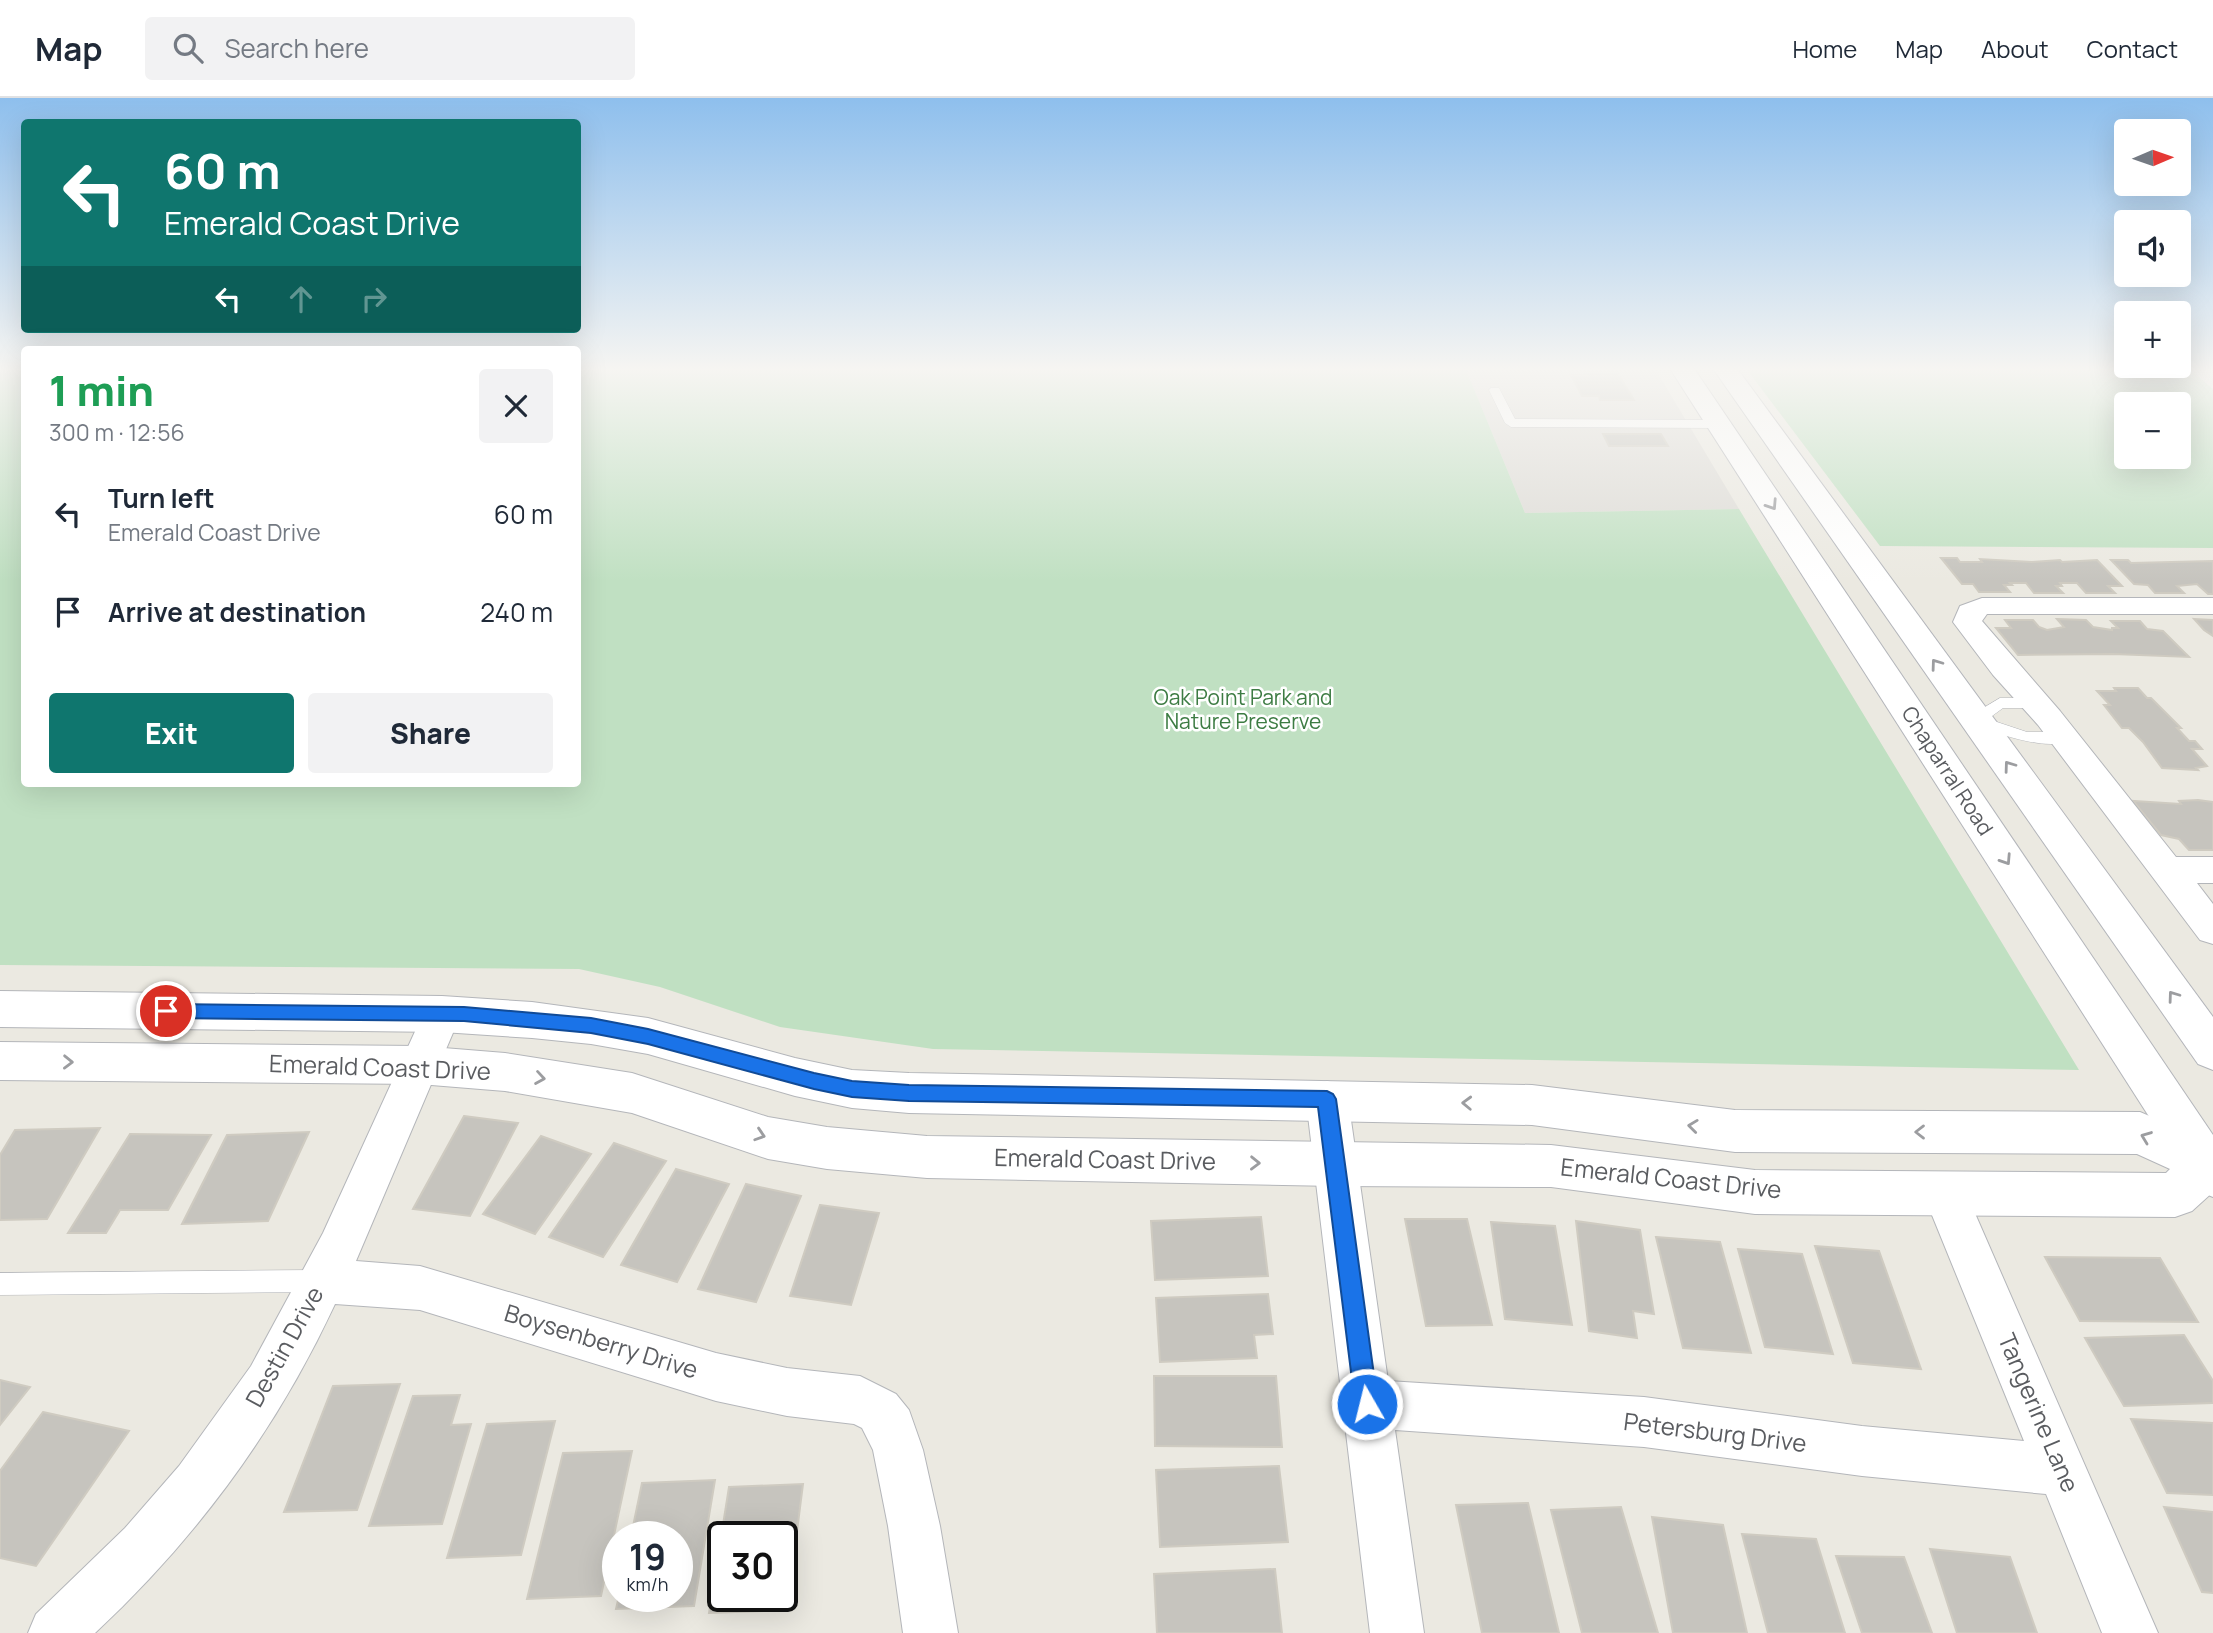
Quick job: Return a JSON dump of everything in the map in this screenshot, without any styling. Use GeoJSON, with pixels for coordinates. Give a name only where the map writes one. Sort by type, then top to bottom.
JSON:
{"type":"FeatureCollection","features":[{"type":"Feature","properties":{"kind":"street","name":"Chaparral Road"},"geometry":{"type":"LineString","coordinates":[[1728,439],[2211,1169]]}},
{"type":"Feature","properties":{"kind":"street"},"geometry":{"type":"LineString","coordinates":[[1775,439],[2213,1051]]}},
{"type":"Feature","properties":{"kind":"street"},"geometry":{"type":"LineString","coordinates":[[2213,606],[2001,604],[1982,606],[1970,612],[1967,622],[2064,737],[2213,930]]}},
{"type":"Feature","properties":{"kind":"street"},"geometry":{"type":"LineString","coordinates":[[1915,721],[1976,720]]}},
{"type":"Feature","properties":{"kind":"street"},"geometry":{"type":"LineString","coordinates":[[2168,870],[2213,870]]}},
{"type":"Feature","properties":{"kind":"street"},"geometry":{"type":"LineString","coordinates":[[0,1009],[442,1014],[591,1026],[648,1036],[795,1077],[852,1089],[988,1095],[1327,1099],[1532,1105],[1735,1131],[2140,1133],[2211,1169]]}},
{"type":"Feature","properties":{"kind":"street","name":"Destin Drive"},"geometry":{"type":"LineString","coordinates":[[55,1633],[124,1566],[206,1473],[267,1384],[322,1281],[442,1014]]}},
{"type":"Feature","properties":{"kind":"street","name":"Emerald Coast Drive"},"geometry":{"type":"LineString","coordinates":[[0,1061],[419,1065],[505,1072],[632,1093],[768,1138],[827,1148],[927,1157],[1335,1165],[1551,1166],[1755,1192],[2175,1195],[2211,1169]]}},
{"type":"Feature","properties":{"kind":"street"},"geometry":{"type":"LineString","coordinates":[[1327,1099],[1397,1633]]}},
{"type":"Feature","properties":{"kind":"street","name":"Tangerine Lane"},"geometry":{"type":"LineString","coordinates":[[1945,1193],[2130,1633]]}},
{"type":"Feature","properties":{"kind":"street","name":"Boysenberry Drive"},"geometry":{"type":"LineString","coordinates":[[322,1281],[421,1288],[716,1377],[787,1392],[860,1400],[878,1411],[891,1429],[898,1450],[914,1526],[930,1633]]}},
{"type":"Feature","properties":{"kind":"street","name":"Petersburg Drive"},"geometry":{"type":"LineString","coordinates":[[1367,1404],[1644,1422],[1862,1451],[2063,1470]]}},
{"type":"Feature","properties":{"kind":"lane"},"geometry":{"type":"LineString","coordinates":[[1976,720],[2000,703],[2036,703]]}},
{"type":"Feature","properties":{"kind":"lane"},"geometry":{"type":"LineString","coordinates":[[1976,720],[2026,737],[2064,737]]}},
{"type":"Feature","properties":{"kind":"lane"},"geometry":{"type":"LineString","coordinates":[[0,1284],[322,1281]]}},
{"type":"Feature","properties":{"kind":"shaded area"},"geometry":{"type":"Polygon","coordinates":[[[1494,439],[1697,439],[1739,509],[1525,513],[1494,439]]]}},
{"type":"Feature","properties":{"kind":"green space","name":"Oak Point Park and Nature Preserve"},"geometry":{"type":"Polygon","coordinates":[[[0,439],[21,439],[21,787],[581,787],[581,439],[1494,439],[1525,513],[1739,509],[2079,1070],[933,1049],[780,1027],[660,987],[579,969],[0,965],[0,439]]]}},
{"type":"Feature","properties":{"kind":"green space"},"geometry":{"type":"Polygon","coordinates":[[[1799,439],[2114,439],[2114,469],[2191,469],[2191,439],[2213,439],[2213,548],[1880,546],[1799,439]]]}},
{"type":"Feature","properties":{"kind":"building"},"geometry":{"type":"Polygon","coordinates":[[[1605,439],[1664,439],[1668,446],[1609,446],[1605,439]]]}},
{"type":"Feature","properties":{"kind":"building"},"geometry":{"type":"Polygon","coordinates":[[[1941,558],[1957,558],[1960,562],[1982,562],[1980,559],[2032,562],[2097,560],[2122,586],[2108,586],[2115,593],[2086,593],[2077,583],[2060,583],[2062,586],[2056,586],[2063,593],[2034,593],[2026,583],[2010,583],[2012,585],[2004,585],[2010,592],[1979,592],[1973,584],[1962,584],[1941,558]]]}},
{"type":"Feature","properties":{"kind":"building"},"geometry":{"type":"Polygon","coordinates":[[[2111,560],[2128,560],[2131,563],[2213,561],[2213,594],[2208,594],[2197,584],[2177,586],[2184,593],[2155,593],[2148,585],[2134,584],[2111,560]]]}},
{"type":"Feature","properties":{"kind":"building"},"geometry":{"type":"Polygon","coordinates":[[[2057,619],[2086,620],[2093,627],[2112,630],[2118,628],[2111,621],[2140,621],[2147,629],[2163,631],[2189,657],[2113,654],[2018,655],[1996,628],[2011,628],[2005,620],[2033,620],[2039,627],[2047,630],[2064,627],[2057,619]]]}},
{"type":"Feature","properties":{"kind":"building"},"geometry":{"type":"Polygon","coordinates":[[[2194,619],[2213,620],[2213,636],[2204,630],[2194,619]]]}},
{"type":"Feature","properties":{"kind":"building"},"geometry":{"type":"Polygon","coordinates":[[[2114,688],[2138,688],[2147,698],[2151,698],[2181,728],[2177,728],[2189,741],[2195,741],[2202,749],[2192,749],[2207,766],[2196,768],[2198,770],[2162,768],[2143,742],[2129,728],[2122,728],[2104,705],[2110,705],[2097,691],[2116,691],[2114,688]]]}},
{"type":"Feature","properties":{"kind":"building"},"geometry":{"type":"Polygon","coordinates":[[[2133,801],[2181,804],[2179,801],[2213,802],[2213,850],[2189,850],[2179,839],[2161,835],[2133,801]]]}},
{"type":"Feature","properties":{"kind":"building"},"geometry":{"type":"Polygon","coordinates":[[[464,1116],[518,1123],[470,1216],[413,1209],[464,1116]]]}},
{"type":"Feature","properties":{"kind":"building"},"geometry":{"type":"Polygon","coordinates":[[[100,1128],[47,1219],[0,1220],[0,1155],[15,1130],[100,1128]]]}},
{"type":"Feature","properties":{"kind":"building"},"geometry":{"type":"Polygon","coordinates":[[[309,1132],[268,1221],[182,1224],[227,1135],[309,1132]]]}},
{"type":"Feature","properties":{"kind":"building"},"geometry":{"type":"Polygon","coordinates":[[[130,1134],[211,1135],[168,1210],[120,1210],[106,1233],[68,1233],[130,1134]]]}},
{"type":"Feature","properties":{"kind":"building"},"geometry":{"type":"Polygon","coordinates":[[[541,1136],[591,1154],[535,1234],[483,1214],[541,1136]]]}},
{"type":"Feature","properties":{"kind":"building"},"geometry":{"type":"Polygon","coordinates":[[[614,1143],[666,1161],[603,1257],[549,1237],[614,1143]]]}},
{"type":"Feature","properties":{"kind":"building"},"geometry":{"type":"Polygon","coordinates":[[[676,1169],[729,1184],[677,1282],[621,1265],[676,1169]]]}},
{"type":"Feature","properties":{"kind":"building"},"geometry":{"type":"Polygon","coordinates":[[[746,1184],[801,1196],[756,1302],[698,1289],[746,1184]]]}},
{"type":"Feature","properties":{"kind":"building"},"geometry":{"type":"Polygon","coordinates":[[[820,1205],[879,1213],[851,1305],[790,1296],[820,1205]]]}},
{"type":"Feature","properties":{"kind":"building"},"geometry":{"type":"Polygon","coordinates":[[[1261,1217],[1268,1276],[1155,1280],[1151,1221],[1261,1217]]]}},
{"type":"Feature","properties":{"kind":"building"},"geometry":{"type":"Polygon","coordinates":[[[1405,1219],[1467,1219],[1492,1325],[1426,1326],[1405,1219]]]}},
{"type":"Feature","properties":{"kind":"building"},"geometry":{"type":"Polygon","coordinates":[[[1576,1221],[1640,1230],[1654,1314],[1633,1311],[1637,1338],[1589,1331],[1576,1221]]]}},
{"type":"Feature","properties":{"kind":"building"},"geometry":{"type":"Polygon","coordinates":[[[1491,1222],[1555,1226],[1572,1325],[1505,1319],[1491,1222]]]}},
{"type":"Feature","properties":{"kind":"building"},"geometry":{"type":"Polygon","coordinates":[[[1656,1237],[1720,1242],[1751,1353],[1683,1348],[1656,1237]]]}},
{"type":"Feature","properties":{"kind":"building"},"geometry":{"type":"Polygon","coordinates":[[[1815,1246],[1879,1251],[1921,1369],[1853,1363],[1815,1246]]]}},
{"type":"Feature","properties":{"kind":"building"},"geometry":{"type":"Polygon","coordinates":[[[1738,1249],[1802,1254],[1833,1354],[1765,1347],[1738,1249]]]}},
{"type":"Feature","properties":{"kind":"building"},"geometry":{"type":"Polygon","coordinates":[[[2045,1257],[2160,1258],[2198,1322],[2080,1321],[2045,1257]]]}},
{"type":"Feature","properties":{"kind":"building"},"geometry":{"type":"Polygon","coordinates":[[[1268,1294],[1273,1334],[1254,1335],[1257,1358],[1160,1362],[1156,1298],[1268,1294]]]}},
{"type":"Feature","properties":{"kind":"building"},"geometry":{"type":"Polygon","coordinates":[[[2184,1335],[2213,1381],[2213,1403],[2124,1406],[2085,1338],[2184,1335]]]}},
{"type":"Feature","properties":{"kind":"building"},"geometry":{"type":"Polygon","coordinates":[[[1154,1376],[1276,1376],[1282,1447],[1155,1446],[1154,1376]]]}},
{"type":"Feature","properties":{"kind":"building"},"geometry":{"type":"Polygon","coordinates":[[[0,1380],[30,1387],[0,1425],[0,1380]]]}},
{"type":"Feature","properties":{"kind":"building"},"geometry":{"type":"Polygon","coordinates":[[[400,1384],[357,1510],[284,1512],[333,1386],[400,1384]]]}},
{"type":"Feature","properties":{"kind":"building"},"geometry":{"type":"Polygon","coordinates":[[[460,1395],[451,1425],[471,1424],[442,1524],[369,1526],[413,1396],[460,1395]]]}},
{"type":"Feature","properties":{"kind":"building"},"geometry":{"type":"Polygon","coordinates":[[[43,1412],[129,1431],[36,1566],[0,1558],[0,1471],[43,1412]]]}},
{"type":"Feature","properties":{"kind":"building"},"geometry":{"type":"Polygon","coordinates":[[[2131,1419],[2213,1423],[2213,1495],[2167,1493],[2131,1419]]]}},
{"type":"Feature","properties":{"kind":"building"},"geometry":{"type":"Polygon","coordinates":[[[555,1421],[521,1555],[447,1558],[487,1424],[555,1421]]]}},
{"type":"Feature","properties":{"kind":"building"},"geometry":{"type":"Polygon","coordinates":[[[632,1451],[617,1521],[602,1521],[601,1596],[527,1599],[563,1453],[632,1451]]]}},
{"type":"Feature","properties":{"kind":"building"},"geometry":{"type":"Polygon","coordinates":[[[1279,1466],[1288,1542],[1160,1547],[1156,1470],[1279,1466]]]}},
{"type":"Feature","properties":{"kind":"building"},"geometry":{"type":"Polygon","coordinates":[[[715,1480],[694,1606],[693,1521],[634,1521],[642,1483],[715,1480]]]}},
{"type":"Feature","properties":{"kind":"building"},"geometry":{"type":"Polygon","coordinates":[[[803,1484],[798,1523],[798,1521],[724,1521],[729,1487],[803,1484]]]}},
{"type":"Feature","properties":{"kind":"building"},"geometry":{"type":"Polygon","coordinates":[[[1528,1503],[1559,1633],[1482,1633],[1456,1505],[1528,1503]]]}},
{"type":"Feature","properties":{"kind":"building"},"geometry":{"type":"Polygon","coordinates":[[[1621,1507],[1658,1633],[1582,1633],[1551,1510],[1621,1507]]]}},
{"type":"Feature","properties":{"kind":"building"},"geometry":{"type":"Polygon","coordinates":[[[2164,1507],[2213,1512],[2213,1593],[2202,1592],[2164,1507]]]}},
{"type":"Feature","properties":{"kind":"building"},"geometry":{"type":"Polygon","coordinates":[[[1652,1517],[1723,1525],[1747,1633],[1673,1633],[1652,1517]]]}},
{"type":"Feature","properties":{"kind":"building"},"geometry":{"type":"Polygon","coordinates":[[[1742,1534],[1816,1539],[1845,1633],[1768,1633],[1742,1534]]]}},
{"type":"Feature","properties":{"kind":"building"},"geometry":{"type":"Polygon","coordinates":[[[1930,1549],[2010,1557],[2037,1633],[1957,1633],[1930,1549]]]}},
{"type":"Feature","properties":{"kind":"building"},"geometry":{"type":"Polygon","coordinates":[[[1836,1556],[1904,1557],[1932,1633],[1862,1633],[1836,1556]]]}},
{"type":"Feature","properties":{"kind":"building"},"geometry":{"type":"Polygon","coordinates":[[[1275,1569],[1282,1633],[1157,1633],[1154,1574],[1275,1569]]]}},
{"type":"Feature","properties":{"kind":"route"},"geometry":{"type":"LineString","coordinates":[[166,1011],[464,1014],[591,1026],[648,1036],[795,1077],[852,1089],[988,1095],[1327,1099],[1367,1404]]}}]}
